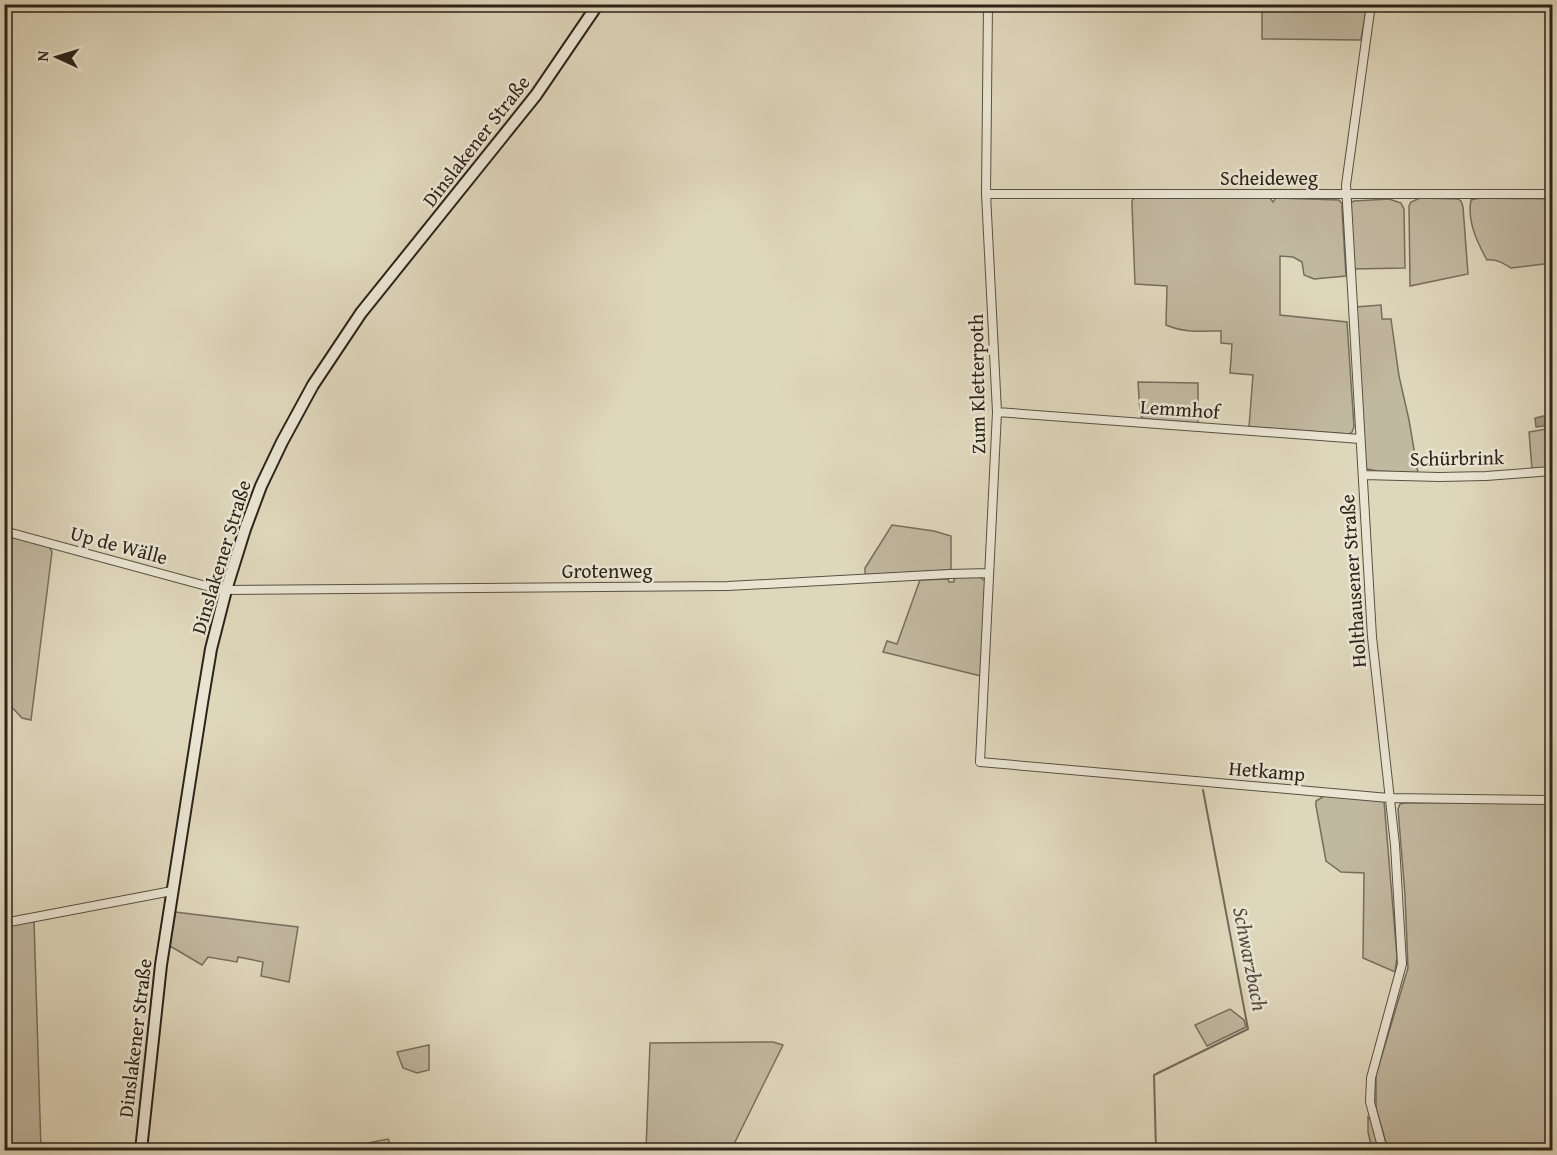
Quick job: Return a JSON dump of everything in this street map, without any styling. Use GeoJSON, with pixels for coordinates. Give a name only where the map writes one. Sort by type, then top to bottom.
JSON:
{"type":"FeatureCollection","features":[{"type":"Feature","properties":{"kind":"main road","name":"Dinslakener Straße"},"geometry":{"type":"LineString","coordinates":[[141,1150],[157,996],[202,703],[226,590],[261,486],[313,385],[362,313],[536,95],[598,4]]}},
{"type":"Feature","properties":{"kind":"street","name":"Zum Kletterpoth"},"geometry":{"type":"LineString","coordinates":[[980,762],[997,412],[986,194],[988,4]]}},
{"type":"Feature","properties":{"kind":"street","name":"Holthausener Straße"},"geometry":{"type":"LineString","coordinates":[[1371,4],[1346,195],[1372,637],[1395,845],[1402,964],[1371,1078],[1370,1102],[1383,1150]]}},
{"type":"Feature","properties":{"kind":"street","name":"Scheideweg"},"geometry":{"type":"LineString","coordinates":[[986,194],[1552,194]]}},
{"type":"Feature","properties":{"kind":"street","name":"Lemmhof"},"geometry":{"type":"LineString","coordinates":[[997,412],[1360,439]]}},
{"type":"Feature","properties":{"kind":"street","name":"Schürbrink"},"geometry":{"type":"LineString","coordinates":[[1362,475],[1486,476],[1552,471]]}},
{"type":"Feature","properties":{"kind":"street","name":"Up de Wälle"},"geometry":{"type":"LineString","coordinates":[[4,531],[226,590]]}},
{"type":"Feature","properties":{"kind":"street","name":"Grotenweg"},"geometry":{"type":"LineString","coordinates":[[226,590],[717,586],[989,573]]}},
{"type":"Feature","properties":{"kind":"street","name":"Hetkamp"},"geometry":{"type":"LineString","coordinates":[[980,762],[1389,798],[1552,800]]}},
{"type":"Feature","properties":{"kind":"street"},"geometry":{"type":"LineString","coordinates":[[4,923],[172,891]]}},
{"type":"Feature","properties":{"kind":"shaded area"},"geometry":{"type":"Polygon","coordinates":[[[1262,5],[1367,5],[1361,40],[1262,39],[1262,5]]]}},
{"type":"Feature","properties":{"kind":"shaded area"},"geometry":{"type":"Polygon","coordinates":[[[1134,198],[1270,198],[1273,202],[1276,198],[1339,200],[1342,204],[1346,276],[1314,279],[1304,275],[1302,262],[1293,257],[1280,256],[1280,315],[1347,322],[1354,427],[1352,432],[1349,434],[1249,427],[1253,375],[1230,373],[1232,344],[1221,343],[1221,331],[1186,330],[1166,325],[1167,286],[1135,284],[1132,205],[1134,198]]]}},
{"type":"Feature","properties":{"kind":"shaded area"},"geometry":{"type":"Polygon","coordinates":[[[1420,198],[1461,201],[1468,274],[1410,286],[1409,206],[1411,202],[1420,198]]]}},
{"type":"Feature","properties":{"kind":"shaded area"},"geometry":{"type":"Polygon","coordinates":[[[1480,198],[1552,199],[1552,263],[1511,268],[1497,261],[1487,260],[1476,239],[1470,216],[1471,200],[1480,198]]]}},
{"type":"Feature","properties":{"kind":"shaded area"},"geometry":{"type":"Polygon","coordinates":[[[1389,199],[1401,203],[1404,209],[1405,268],[1353,269],[1350,203],[1389,199]]]}},
{"type":"Feature","properties":{"kind":"shaded area"},"geometry":{"type":"Polygon","coordinates":[[[1381,305],[1382,319],[1391,319],[1399,376],[1418,473],[1377,471],[1367,469],[1365,464],[1355,307],[1381,305]]]}},
{"type":"Feature","properties":{"kind":"shaded area"},"geometry":{"type":"Polygon","coordinates":[[[1138,382],[1198,383],[1198,423],[1142,418],[1138,382]]]}},
{"type":"Feature","properties":{"kind":"shaded area"},"geometry":{"type":"Polygon","coordinates":[[[1552,414],[1552,425],[1536,427],[1535,418],[1552,414]]]}},
{"type":"Feature","properties":{"kind":"shaded area"},"geometry":{"type":"Polygon","coordinates":[[[1552,428],[1552,468],[1532,469],[1529,432],[1552,428]]]}},
{"type":"Feature","properties":{"kind":"shaded area"},"geometry":{"type":"Polygon","coordinates":[[[892,525],[951,536],[951,570],[867,575],[865,568],[892,525]]]}},
{"type":"Feature","properties":{"kind":"shaded area"},"geometry":{"type":"Polygon","coordinates":[[[12,537],[49,546],[52,552],[31,720],[22,718],[5,701],[4,549],[12,537]]]}},
{"type":"Feature","properties":{"kind":"shaded area"},"geometry":{"type":"Polygon","coordinates":[[[977,576],[985,581],[981,676],[883,652],[887,641],[897,644],[920,580],[948,579],[949,582],[954,582],[954,579],[959,577],[977,576]]]}},
{"type":"Feature","properties":{"kind":"shaded area"},"geometry":{"type":"Polygon","coordinates":[[[1324,796],[1384,801],[1397,957],[1395,972],[1363,958],[1364,873],[1341,872],[1326,861],[1316,806],[1316,801],[1324,796]]]}},
{"type":"Feature","properties":{"kind":"shaded area"},"geometry":{"type":"Polygon","coordinates":[[[1405,803],[1552,803],[1552,1150],[1388,1150],[1376,1108],[1376,1075],[1408,968],[1398,809],[1400,804],[1405,803]]]}},
{"type":"Feature","properties":{"kind":"shaded area"},"geometry":{"type":"Polygon","coordinates":[[[175,912],[298,927],[289,982],[261,976],[263,962],[238,957],[237,962],[208,957],[202,965],[170,946],[175,912]]]}},
{"type":"Feature","properties":{"kind":"shaded area"},"geometry":{"type":"Polygon","coordinates":[[[34,921],[41,1150],[5,1150],[5,926],[34,921]]]}},
{"type":"Feature","properties":{"kind":"shaded area"},"geometry":{"type":"Polygon","coordinates":[[[1230,1009],[1244,1020],[1246,1027],[1207,1046],[1195,1025],[1230,1009]]]}},
{"type":"Feature","properties":{"kind":"shaded area"},"geometry":{"type":"Polygon","coordinates":[[[773,1042],[783,1045],[731,1150],[646,1150],[650,1043],[773,1042]]]}},
{"type":"Feature","properties":{"kind":"shaded area"},"geometry":{"type":"Polygon","coordinates":[[[429,1045],[429,1070],[417,1073],[403,1068],[397,1052],[429,1045]]]}},
{"type":"Feature","properties":{"kind":"shaded area"},"geometry":{"type":"Polygon","coordinates":[[[1368,1117],[1373,1122],[1381,1150],[1372,1150],[1368,1132],[1368,1117]]]}},
{"type":"Feature","properties":{"kind":"shaded area"},"geometry":{"type":"Polygon","coordinates":[[[388,1139],[393,1150],[332,1150],[388,1139]]]}},
{"type":"Feature","properties":{"kind":"waterway","name":"Schwarzbach"},"geometry":{"type":"LineString","coordinates":[[1156,1150],[1154,1075],[1248,1029],[1203,790]]}}]}
